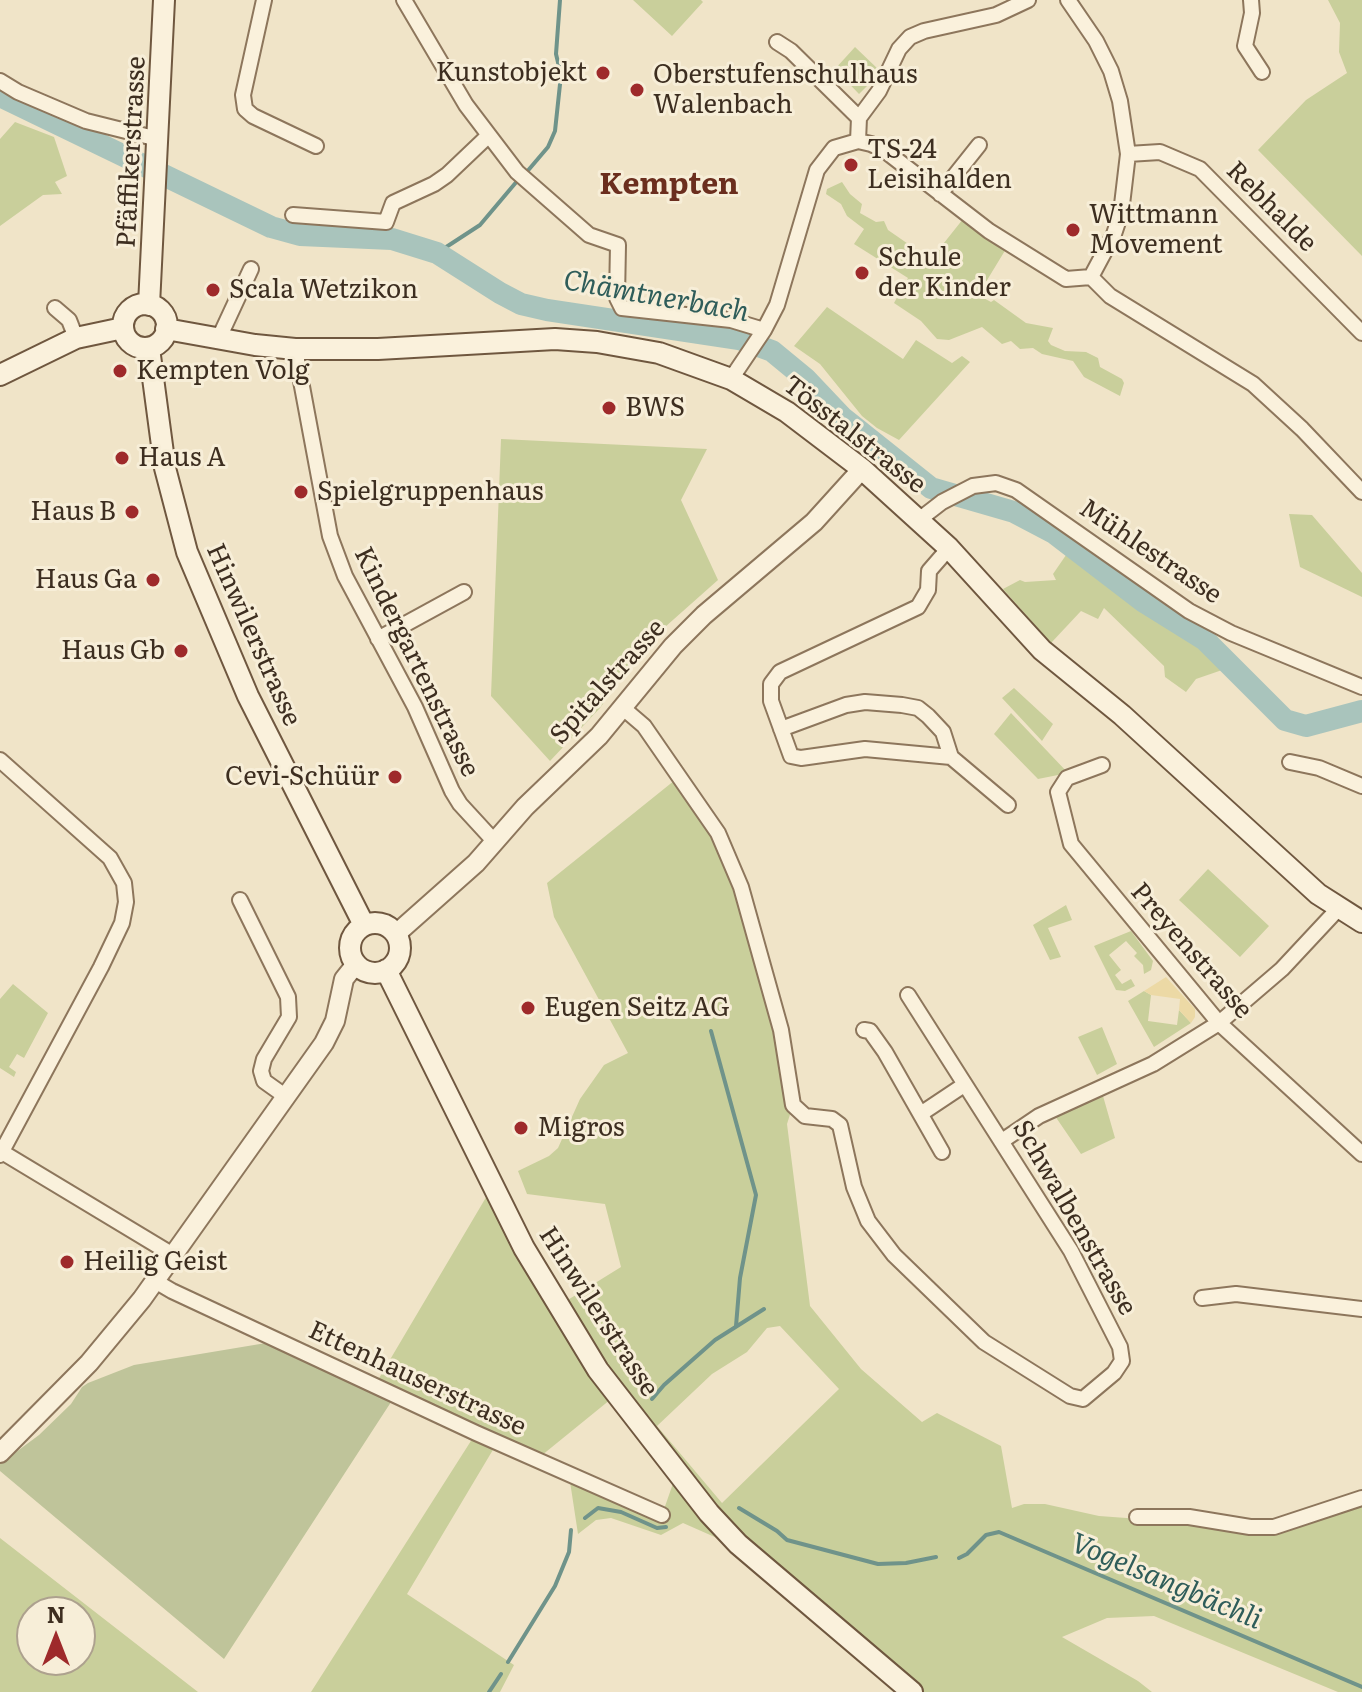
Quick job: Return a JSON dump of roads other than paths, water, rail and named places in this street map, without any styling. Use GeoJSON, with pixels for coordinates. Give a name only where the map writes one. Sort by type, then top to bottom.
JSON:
{"type":"FeatureCollection","features":[{"type":"Feature","properties":{"kind":"main road","name":"Pfäffikerstrasse"},"geometry":{"type":"LineString","coordinates":[[149,305],[164,0]]}},
{"type":"Feature","properties":{"kind":"main road"},"geometry":{"type":"LineString","coordinates":[[149,305],[160,311],[166,329],[161,341],[149,348],[135,346],[125,335],[126,316],[130,310],[149,305]]}},
{"type":"Feature","properties":{"kind":"main road"},"geometry":{"type":"LineString","coordinates":[[0,375],[76,338],[123,328]]}},
{"type":"Feature","properties":{"kind":"main road","name":"Tösstalstrasse"},"geometry":{"type":"LineString","coordinates":[[166,329],[295,349],[378,349],[555,339],[597,342],[667,355],[731,379],[787,412],[862,469],[949,548],[1042,650],[1122,715],[1318,894],[1362,922]]}},
{"type":"Feature","properties":{"kind":"main road","name":"Hinwilerstrasse"},"geometry":{"type":"LineString","coordinates":[[149,348],[165,468],[187,552],[248,696],[364,925]]}},
{"type":"Feature","properties":{"kind":"main road"},"geometry":{"type":"LineString","coordinates":[[378,923],[396,934],[399,955],[386,970],[370,972],[356,964],[350,946],[354,933],[364,925],[378,923]]}},
{"type":"Feature","properties":{"kind":"main road","name":"Hinwilerstrasse"},"geometry":{"type":"LineString","coordinates":[[386,970],[524,1248],[598,1370],[709,1513],[738,1544],[912,1692]]}},
{"type":"Feature","properties":{"kind":"street"},"geometry":{"type":"LineString","coordinates":[[264,0],[243,95],[245,109],[253,116],[316,146]]}},
{"type":"Feature","properties":{"kind":"street"},"geometry":{"type":"LineString","coordinates":[[404,0],[443,68],[488,136],[517,172],[589,235],[618,245],[617,298],[622,308],[731,320],[762,332]]}},
{"type":"Feature","properties":{"kind":"street"},"geometry":{"type":"LineString","coordinates":[[858,141],[859,118],[879,91],[899,49],[910,37],[996,15],[1028,0]]}},
{"type":"Feature","properties":{"kind":"street"},"geometry":{"type":"LineString","coordinates":[[1068,0],[1096,41],[1111,71],[1120,101],[1128,154],[1121,213],[1114,234],[1091,277]]}},
{"type":"Feature","properties":{"kind":"street"},"geometry":{"type":"LineString","coordinates":[[1251,0],[1252,13],[1245,46],[1262,72]]}},
{"type":"Feature","properties":{"kind":"street"},"geometry":{"type":"LineString","coordinates":[[777,42],[791,51],[859,118]]}},
{"type":"Feature","properties":{"kind":"street"},"geometry":{"type":"LineString","coordinates":[[0,81],[86,121],[158,147]]}},
{"type":"Feature","properties":{"kind":"street"},"geometry":{"type":"LineString","coordinates":[[293,215],[386,222],[393,203],[447,175],[488,136]]}},
{"type":"Feature","properties":{"kind":"street"},"geometry":{"type":"LineString","coordinates":[[731,379],[762,332],[783,286],[817,170],[834,148],[858,141],[884,150],[989,231],[1066,279],[1091,277],[1110,296],[1253,384],[1302,429],[1362,492]]}},
{"type":"Feature","properties":{"kind":"street"},"geometry":{"type":"LineString","coordinates":[[940,194],[979,145]]}},
{"type":"Feature","properties":{"kind":"street","name":"Rebhalde"},"geometry":{"type":"LineString","coordinates":[[1128,154],[1160,152],[1200,169],[1362,333]]}},
{"type":"Feature","properties":{"kind":"street"},"geometry":{"type":"LineString","coordinates":[[219,338],[251,269]]}},
{"type":"Feature","properties":{"kind":"street"},"geometry":{"type":"LineString","coordinates":[[55,308],[69,320],[76,338]]}},
{"type":"Feature","properties":{"kind":"street","name":"Kindergartenstrasse"},"geometry":{"type":"LineString","coordinates":[[295,349],[330,536],[345,576],[415,707],[452,791],[494,841]]}},
{"type":"Feature","properties":{"kind":"street","name":"Spitalstrasse"},"geometry":{"type":"LineString","coordinates":[[396,934],[476,863],[525,807],[599,736],[673,646],[704,615],[814,522],[862,469]]}},
{"type":"Feature","properties":{"kind":"street","name":"Mühlestrasse"},"geometry":{"type":"LineString","coordinates":[[920,519],[942,502],[970,487],[996,483],[1016,490],[1189,611],[1231,633],[1362,687]]}},
{"type":"Feature","properties":{"kind":"street"},"geometry":{"type":"LineString","coordinates":[[949,548],[929,571],[928,590],[918,607],[780,672],[771,684],[771,701],[791,756],[801,758],[865,749],[951,757]]}},
{"type":"Feature","properties":{"kind":"street"},"geometry":{"type":"LineString","coordinates":[[378,639],[464,592]]}},
{"type":"Feature","properties":{"kind":"street"},"geometry":{"type":"LineString","coordinates":[[781,729],[846,705],[865,702],[918,708],[943,732],[951,757],[1008,805]]}},
{"type":"Feature","properties":{"kind":"street","name":"Schwalbenstrasse"},"geometry":{"type":"LineString","coordinates":[[623,708],[644,726],[718,833],[741,887],[781,1030],[793,1105],[805,1116],[832,1119],[840,1125],[854,1187],[868,1221],[894,1255],[984,1342],[1070,1396],[1083,1399],[1114,1373],[1122,1361],[1120,1347],[1071,1251],[908,995]]}},
{"type":"Feature","properties":{"kind":"street"},"geometry":{"type":"LineString","coordinates":[[0,760],[110,858],[124,883],[126,902],[122,923],[101,967],[1,1153],[173,1255]]}},
{"type":"Feature","properties":{"kind":"street"},"geometry":{"type":"LineString","coordinates":[[1290,762],[1319,768],[1362,786]]}},
{"type":"Feature","properties":{"kind":"street","name":"Preyenstrasse"},"geometry":{"type":"LineString","coordinates":[[1102,765],[1067,778],[1058,792],[1071,844],[1170,968],[1219,1023],[1362,1154]]}},
{"type":"Feature","properties":{"kind":"street"},"geometry":{"type":"LineString","coordinates":[[240,900],[288,997],[289,1017],[264,1059],[261,1071],[264,1081],[285,1096]]}},
{"type":"Feature","properties":{"kind":"street"},"geometry":{"type":"LineString","coordinates":[[1002,1141],[1039,1116],[1153,1064],[1219,1023],[1282,969],[1338,909]]}},
{"type":"Feature","properties":{"kind":"street"},"geometry":{"type":"LineString","coordinates":[[0,1453],[89,1363],[155,1281],[331,1031],[344,979],[356,964]]}},
{"type":"Feature","properties":{"kind":"street"},"geometry":{"type":"LineString","coordinates":[[864,1030],[870,1031],[885,1052],[942,1152]]}},
{"type":"Feature","properties":{"kind":"street"},"geometry":{"type":"LineString","coordinates":[[922,1113],[964,1085]]}},
{"type":"Feature","properties":{"kind":"street","name":"Ettenhauserstrasse"},"geometry":{"type":"LineString","coordinates":[[155,1281],[476,1433],[662,1515]]}},
{"type":"Feature","properties":{"kind":"street"},"geometry":{"type":"LineString","coordinates":[[1202,1298],[1236,1294],[1362,1309]]}},
{"type":"Feature","properties":{"kind":"street"},"geometry":{"type":"LineString","coordinates":[[1137,1517],[1189,1517],[1250,1527],[1274,1527],[1362,1498]]}},
{"type":"Feature","properties":{"kind":"waterway"},"geometry":{"type":"LineString","coordinates":[[525,174],[548,147],[555,131],[561,75],[556,54],[560,0]]}},
{"type":"Feature","properties":{"kind":"waterway","name":"Chämtnerbach"},"geometry":{"type":"LineString","coordinates":[[0,96],[271,227],[300,235],[392,239],[437,253],[521,304],[739,339],[772,351],[806,379],[842,417],[931,488],[1014,512],[1054,533],[1144,602],[1205,640],[1285,720],[1306,726],[1362,711]]}},
{"type":"Feature","properties":{"kind":"waterway"},"geometry":{"type":"LineString","coordinates":[[437,253],[480,225],[518,180]]}},
{"type":"Feature","properties":{"kind":"waterway"},"geometry":{"type":"LineString","coordinates":[[711,1031],[756,1195],[740,1278],[736,1326]]}},
{"type":"Feature","properties":{"kind":"waterway"},"geometry":{"type":"LineString","coordinates":[[652,1399],[715,1340],[764,1309]]}},
{"type":"Feature","properties":{"kind":"waterway","name":"Vogelsangbächli"},"geometry":{"type":"LineString","coordinates":[[585,1518],[598,1508],[621,1512],[657,1528],[666,1527]]}},
{"type":"Feature","properties":{"kind":"waterway","name":"Vogelsangbächli"},"geometry":{"type":"LineString","coordinates":[[739,1508],[787,1540],[878,1564],[936,1557]]}},
{"type":"Feature","properties":{"kind":"waterway","name":"Vogelsangbächli"},"geometry":{"type":"LineString","coordinates":[[508,1662],[555,1586],[569,1552],[571,1530]]}},
{"type":"Feature","properties":{"kind":"waterway","name":"Vogelsangbächli"},"geometry":{"type":"LineString","coordinates":[[959,1558],[986,1535],[999,1532],[1362,1687]]}},
{"type":"Feature","properties":{"kind":"waterway","name":"Vogelsangbächli"},"geometry":{"type":"LineString","coordinates":[[489,1692],[501,1674]]}},
{"type":"Feature","properties":{"kind":"place","name":"Kunstobjekt"},"geometry":{"type":"Point","coordinates":[603,73]}},
{"type":"Feature","properties":{"kind":"place","name":"Oberstufenschulhaus Walenbach"},"geometry":{"type":"Point","coordinates":[637,90]}},
{"type":"Feature","properties":{"kind":"place","name":"TS-24 Leisihalden"},"geometry":{"type":"Point","coordinates":[851,165]}},
{"type":"Feature","properties":{"kind":"place","name":"Wittmann Movement"},"geometry":{"type":"Point","coordinates":[1073,230]}},
{"type":"Feature","properties":{"kind":"place","name":"Schule der Kinder"},"geometry":{"type":"Point","coordinates":[862,273]}},
{"type":"Feature","properties":{"kind":"place","name":"Scala Wetzikon"},"geometry":{"type":"Point","coordinates":[213,290]}},
{"type":"Feature","properties":{"kind":"place","name":"Kempten Volg"},"geometry":{"type":"Point","coordinates":[120,371]}},
{"type":"Feature","properties":{"kind":"place","name":"BWS"},"geometry":{"type":"Point","coordinates":[609,408]}},
{"type":"Feature","properties":{"kind":"place","name":"Haus A"},"geometry":{"type":"Point","coordinates":[122,458]}},
{"type":"Feature","properties":{"kind":"place","name":"Spielgruppenhaus"},"geometry":{"type":"Point","coordinates":[301,492]}},
{"type":"Feature","properties":{"kind":"place","name":"Haus B"},"geometry":{"type":"Point","coordinates":[132,512]}},
{"type":"Feature","properties":{"kind":"place","name":"Haus Ga"},"geometry":{"type":"Point","coordinates":[153,580]}},
{"type":"Feature","properties":{"kind":"place","name":"Haus Gb"},"geometry":{"type":"Point","coordinates":[181,651]}},
{"type":"Feature","properties":{"kind":"place","name":"Cevi-Schüür"},"geometry":{"type":"Point","coordinates":[395,777]}},
{"type":"Feature","properties":{"kind":"place","name":"Eugen Seitz AG"},"geometry":{"type":"Point","coordinates":[528,1008]}},
{"type":"Feature","properties":{"kind":"place","name":"Migros"},"geometry":{"type":"Point","coordinates":[521,1128]}},
{"type":"Feature","properties":{"kind":"place","name":"Heilig Geist"},"geometry":{"type":"Point","coordinates":[67,1262]}},
{"type":"Feature","properties":{"kind":"district","name":"Kempten"},"geometry":{"type":"Point","coordinates":[669,185]}}]}
